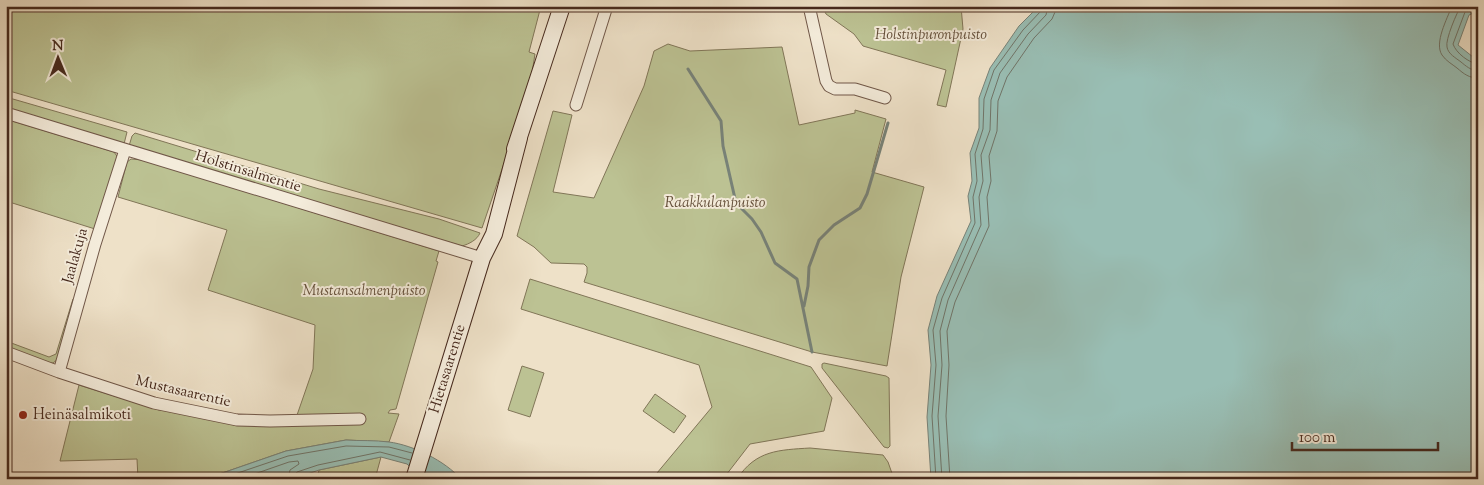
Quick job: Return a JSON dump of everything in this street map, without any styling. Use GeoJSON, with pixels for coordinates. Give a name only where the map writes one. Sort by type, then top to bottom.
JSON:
{"type":"FeatureCollection","features":[{"type":"Feature","properties":{"kind":"street","name":"Hietasaarentie"},"geometry":{"type":"LineString","coordinates":[[414,479],[482,258],[494,234],[519,138],[562,6]]}},
{"type":"Feature","properties":{"kind":"street"},"geometry":{"type":"LineString","coordinates":[[576,105],[607,6]]}},
{"type":"Feature","properties":{"kind":"street"},"geometry":{"type":"LineString","coordinates":[[809,6],[826,81],[829,86],[835,89],[855,89],[885,98]]}},
{"type":"Feature","properties":{"kind":"street","name":"Holstinsalmentie"},"geometry":{"type":"LineString","coordinates":[[6,113],[482,258]]}},
{"type":"Feature","properties":{"kind":"street","name":"Jaalakuja"},"geometry":{"type":"LineString","coordinates":[[59,372],[95,244],[125,150]]}},
{"type":"Feature","properties":{"kind":"street","name":"Mustasaarentie"},"geometry":{"type":"LineString","coordinates":[[6,352],[59,372],[154,403],[237,420],[270,422],[360,419]]}},
{"type":"Feature","properties":{"kind":"green space"},"geometry":{"type":"Polygon","coordinates":[[[6,6],[541,6],[529,52],[535,54],[532,81],[482,228],[6,90],[6,6]]]}},
{"type":"Feature","properties":{"kind":"green space","name":"Holstinpuronpuisto"},"geometry":{"type":"Polygon","coordinates":[[[822,6],[961,6],[963,29],[946,107],[937,105],[946,70],[863,46],[854,34],[826,14],[822,6]]]}},
{"type":"Feature","properties":{"kind":"green space","name":"Raakkulanpuisto"},"geometry":{"type":"Polygon","coordinates":[[[668,44],[690,51],[782,47],[799,125],[855,113],[855,110],[886,119],[872,172],[924,187],[901,277],[887,366],[812,352],[584,282],[587,267],[584,264],[551,263],[534,247],[517,236],[553,111],[572,115],[553,192],[594,198],[644,86],[654,51],[668,44]]]}},
{"type":"Feature","properties":{"kind":"green space"},"geometry":{"type":"Polygon","coordinates":[[[6,97],[127,132],[124,144],[6,109],[6,97]]]}},
{"type":"Feature","properties":{"kind":"green space"},"geometry":{"type":"Polygon","coordinates":[[[6,119],[114,152],[119,159],[95,229],[6,201],[6,119]]]}},
{"type":"Feature","properties":{"kind":"green space"},"geometry":{"type":"Polygon","coordinates":[[[135,133],[319,189],[439,219],[480,233],[477,238],[462,246],[129,146],[135,133]]]}},
{"type":"Feature","properties":{"kind":"green space","name":"Mustansalmenpuisto"},"geometry":{"type":"Polygon","coordinates":[[[131,159],[143,160],[439,251],[436,261],[438,262],[396,409],[390,410],[388,413],[399,414],[389,442],[346,440],[286,451],[205,479],[138,479],[137,459],[60,461],[79,385],[159,410],[296,418],[313,369],[315,325],[208,290],[227,230],[118,197],[127,162],[131,159]]]}},
{"type":"Feature","properties":{"kind":"green space"},"geometry":{"type":"Polygon","coordinates":[[[530,279],[811,367],[832,398],[824,431],[750,444],[723,479],[652,479],[712,407],[699,365],[521,309],[530,279]]]}},
{"type":"Feature","properties":{"kind":"green space"},"geometry":{"type":"Polygon","coordinates":[[[73,299],[75,299],[58,359],[53,363],[43,363],[6,348],[6,341],[49,357],[56,354],[73,299]]]}},
{"type":"Feature","properties":{"kind":"green space"},"geometry":{"type":"Polygon","coordinates":[[[824,363],[889,378],[890,446],[888,448],[884,447],[822,368],[824,363]]]}},
{"type":"Feature","properties":{"kind":"green space"},"geometry":{"type":"Polygon","coordinates":[[[522,366],[544,373],[530,417],[508,410],[522,366]]]}},
{"type":"Feature","properties":{"kind":"green space"},"geometry":{"type":"Polygon","coordinates":[[[655,394],[686,416],[674,433],[643,411],[655,394]]]}},
{"type":"Feature","properties":{"kind":"green space"},"geometry":{"type":"Polygon","coordinates":[[[810,448],[883,455],[888,462],[894,479],[737,479],[752,462],[769,453],[810,448]]]}},
{"type":"Feature","properties":{"kind":"green space"},"geometry":{"type":"Polygon","coordinates":[[[381,457],[375,479],[317,479],[319,470],[381,457]]]}},
{"type":"Feature","properties":{"kind":"water"},"geometry":{"type":"Polygon","coordinates":[[[1039,6],[1478,6],[1478,11],[1469,15],[1458,45],[1478,61],[1478,479],[931,479],[927,417],[931,365],[928,330],[937,296],[971,221],[968,196],[972,181],[970,153],[979,128],[979,98],[990,68],[1019,26],[1039,6]]]}},
{"type":"Feature","properties":{"kind":"water"},"geometry":{"type":"Polygon","coordinates":[[[346,440],[384,441],[418,450],[438,460],[461,479],[423,479],[407,464],[381,457],[319,470],[293,479],[205,479],[286,451],[346,440]]]}},
{"type":"Feature","properties":{"kind":"waterway"},"geometry":{"type":"LineString","coordinates":[[688,69],[721,121],[723,146],[736,203],[752,219],[761,232],[775,263],[797,279],[812,352]]}},
{"type":"Feature","properties":{"kind":"waterway"},"geometry":{"type":"LineString","coordinates":[[804,306],[809,267],[819,240],[834,225],[860,208],[867,194],[888,123]]}},
{"type":"Feature","properties":{"kind":"place","name":"Heinäsalmikoti"},"geometry":{"type":"Point","coordinates":[23,415]}}]}
